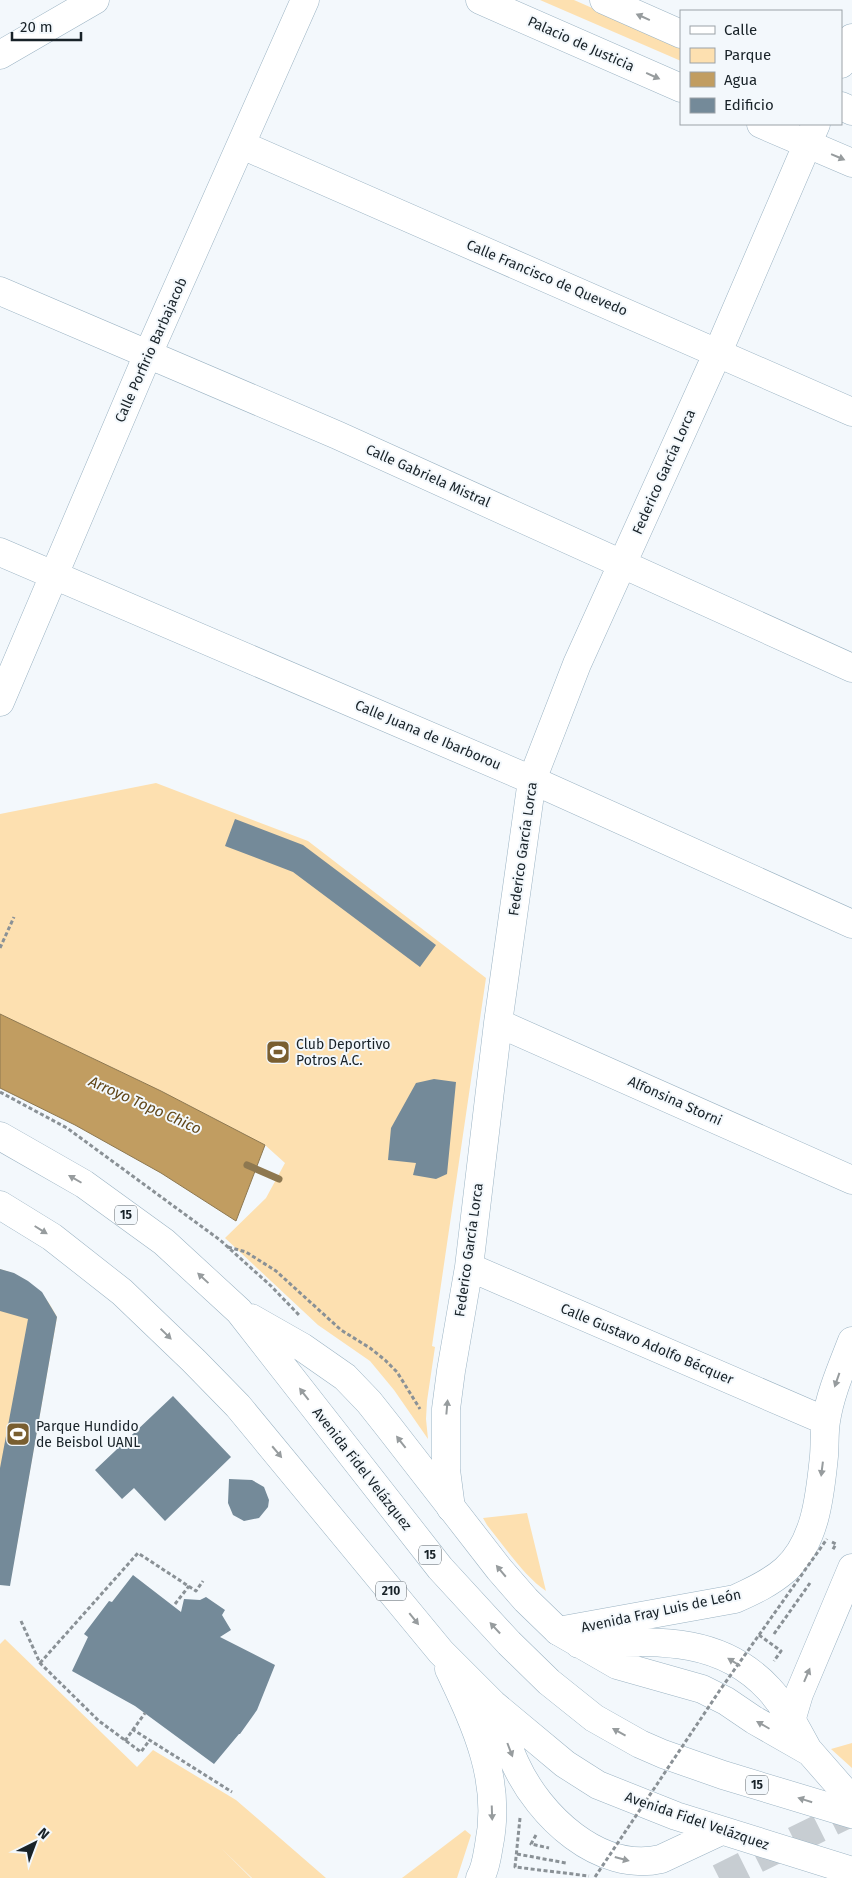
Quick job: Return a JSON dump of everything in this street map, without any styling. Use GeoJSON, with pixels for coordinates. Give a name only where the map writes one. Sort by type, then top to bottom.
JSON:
{"type":"FeatureCollection","features":[{"type":"Feature","properties":{"kind":"main road"},"geometry":{"type":"LineString","coordinates":[[0,55],[95,0]]}},
{"type":"Feature","properties":{"kind":"main road","name":"Calle Porfirio Barbajacob"},"geometry":{"type":"LineString","coordinates":[[0,702],[148,354],[305,0]]}},
{"type":"Feature","properties":{"kind":"main road","name":"Palacio de Justicia"},"geometry":{"type":"LineString","coordinates":[[480,0],[680,88]]}},
{"type":"Feature","properties":{"kind":"main road"},"geometry":{"type":"LineString","coordinates":[[604,0],[680,34]]}},
{"type":"Feature","properties":{"kind":"main road"},"geometry":{"type":"LineString","coordinates":[[842,62],[852,38]]}},
{"type":"Feature","properties":{"kind":"main road"},"geometry":{"type":"LineString","coordinates":[[766,125],[811,134],[852,163]]}},
{"type":"Feature","properties":{"kind":"main road","name":"Federico García Lorca"},"geometry":{"type":"LineString","coordinates":[[451,1508],[446,1470],[446,1409],[469,1267],[498,1022],[532,780],[577,664],[718,352],[811,134]]}},
{"type":"Feature","properties":{"kind":"main road","name":"Calle Francisco de Quevedo"},"geometry":{"type":"LineString","coordinates":[[242,145],[852,412]]}},
{"type":"Feature","properties":{"kind":"main road","name":"Calle Gabriela Mistral"},"geometry":{"type":"LineString","coordinates":[[0,291],[337,435],[852,668]]}},
{"type":"Feature","properties":{"kind":"main road","name":"Calle Juana de Ibarborou"},"geometry":{"type":"LineString","coordinates":[[0,552],[532,780],[852,924]]}},
{"type":"Feature","properties":{"kind":"main road","name":"Alfonsina Storni"},"geometry":{"type":"LineString","coordinates":[[498,1022],[852,1180]]}},
{"type":"Feature","properties":{"kind":"main road","name":"Avenida Fidel Velázquez"},"geometry":{"type":"LineString","coordinates":[[0,1136],[84,1184],[164,1242],[239,1311],[440,1568],[549,1682],[594,1718],[640,1744],[663,1754],[723,1775],[852,1814]]}},
{"type":"Feature","properties":{"kind":"main road","name":"Avenida Fidel Velázquez"},"geometry":{"type":"LineString","coordinates":[[0,1205],[52,1237],[122,1292],[194,1361],[257,1428],[441,1652],[492,1704],[565,1764],[598,1785],[676,1816],[852,1871]]}},
{"type":"Feature","properties":{"kind":"main road","name":"Calle Gustavo Adolfo Bécquer"},"geometry":{"type":"LineString","coordinates":[[469,1267],[826,1421]]}},
{"type":"Feature","properties":{"kind":"main road"},"geometry":{"type":"LineString","coordinates":[[239,1311],[302,1347],[345,1377],[378,1414],[498,1569],[526,1600],[569,1638],[617,1665],[702,1689],[726,1701],[754,1720],[810,1752]]}},
{"type":"Feature","properties":{"kind":"main road","name":"Avenida Fray Luis de León"},"geometry":{"type":"LineString","coordinates":[[569,1638],[735,1599],[762,1587],[786,1569],[803,1547],[813,1523],[820,1483],[826,1421],[836,1382],[852,1341]]}},
{"type":"Feature","properties":{"kind":"main road"},"geometry":{"type":"LineString","coordinates":[[792,1721],[799,1694],[852,1568]]}},
{"type":"Feature","properties":{"kind":"main road"},"geometry":{"type":"LineString","coordinates":[[569,1638],[667,1642],[702,1648],[728,1658],[752,1673],[770,1690],[792,1721],[810,1752],[852,1800]]}},
{"type":"Feature","properties":{"kind":"main road"},"geometry":{"type":"LineString","coordinates":[[441,1652],[477,1730],[488,1766],[493,1828],[487,1858],[480,1878]]}},
{"type":"Feature","properties":{"kind":"main road"},"geometry":{"type":"LineString","coordinates":[[492,1704],[515,1764],[530,1788],[557,1822],[581,1842],[623,1860],[651,1861],[661,1859],[721,1830]]}},
{"type":"Feature","properties":{"kind":"path"},"geometry":{"type":"LineString","coordinates":[[0,948],[14,916]]}},
{"type":"Feature","properties":{"kind":"path"},"geometry":{"type":"LineString","coordinates":[[0,1092],[68,1128],[228,1247],[271,1286],[301,1317]]}},
{"type":"Feature","properties":{"kind":"path"},"geometry":{"type":"LineString","coordinates":[[228,1247],[246,1252],[276,1271],[341,1330],[385,1360],[405,1383],[423,1416]]}},
{"type":"Feature","properties":{"kind":"path"},"geometry":{"type":"LineString","coordinates":[[515,1867],[595,1877],[720,1690],[827,1538]]}},
{"type":"Feature","properties":{"kind":"path"},"geometry":{"type":"LineString","coordinates":[[40,1663],[138,1553],[196,1591],[203,1581]]}},
{"type":"Feature","properties":{"kind":"path"},"geometry":{"type":"LineString","coordinates":[[175,1604],[189,1586]]}},
{"type":"Feature","properties":{"kind":"path"},"geometry":{"type":"LineString","coordinates":[[21,1621],[40,1663],[99,1721],[141,1752],[149,1741]]}},
{"type":"Feature","properties":{"kind":"path"},"geometry":{"type":"LineString","coordinates":[[759,1635],[781,1651],[772,1664]]}},
{"type":"Feature","properties":{"kind":"path"},"geometry":{"type":"LineString","coordinates":[[124,1741],[145,1713]]}},
{"type":"Feature","properties":{"kind":"path"},"geometry":{"type":"LineString","coordinates":[[132,1729],[232,1792]]}},
{"type":"Feature","properties":{"kind":"green space"},"geometry":{"type":"Polygon","coordinates":[[[540,0],[574,0],[680,47],[680,61],[540,0]]]}},
{"type":"Feature","properties":{"kind":"green space","name":"Club Deportivo Potros A.C."},"geometry":{"type":"Polygon","coordinates":[[[156,783],[308,841],[486,978],[432,1346],[435,1347],[427,1401],[428,1439],[394,1390],[370,1361],[318,1325],[225,1238],[266,1198],[285,1163],[265,1145],[161,1091],[0,1014],[0,814],[156,783]]]}},
{"type":"Feature","properties":{"kind":"green space","name":"Parque Hundido de Beisbol UANL"},"geometry":{"type":"Polygon","coordinates":[[[0,1269],[18,1276],[34,1286],[57,1317],[16,1550],[0,1566],[0,1269]]]}},
{"type":"Feature","properties":{"kind":"green space"},"geometry":{"type":"Polygon","coordinates":[[[527,1513],[546,1591],[522,1569],[483,1518],[527,1513]]]}},
{"type":"Feature","properties":{"kind":"green space"},"geometry":{"type":"Polygon","coordinates":[[[5,1639],[137,1767],[153,1750],[236,1800],[326,1878],[252,1878],[222,1849],[251,1878],[0,1878],[0,1644],[5,1639]]]}},
{"type":"Feature","properties":{"kind":"green space"},"geometry":{"type":"Polygon","coordinates":[[[852,1743],[852,1768],[831,1749],[852,1743]]]}},
{"type":"Feature","properties":{"kind":"green space"},"geometry":{"type":"Polygon","coordinates":[[[465,1830],[471,1835],[457,1878],[402,1878],[465,1830]]]}},
{"type":"Feature","properties":{"kind":"water"},"geometry":{"type":"Polygon","coordinates":[[[0,1014],[161,1091],[265,1145],[236,1221],[161,1173],[75,1125],[0,1088],[0,1014]]]}},
{"type":"Feature","properties":{"kind":"building"},"geometry":{"type":"Polygon","coordinates":[[[235,819],[303,845],[436,945],[420,967],[293,872],[225,846],[235,819]]]}},
{"type":"Feature","properties":{"kind":"building"},"geometry":{"type":"Polygon","coordinates":[[[434,1079],[456,1082],[447,1174],[436,1179],[413,1175],[416,1163],[388,1160],[391,1128],[416,1083],[434,1079]]]}},
{"type":"Feature","properties":{"kind":"building","name":"Parque Hundido de Beisbol UANL"},"geometry":{"type":"Polygon","coordinates":[[[0,1269],[14,1273],[42,1292],[57,1317],[10,1586],[0,1585],[0,1468],[28,1319],[0,1311],[0,1269]]]}},
{"type":"Feature","properties":{"kind":"building"},"geometry":{"type":"Polygon","coordinates":[[[173,1396],[231,1457],[165,1521],[134,1488],[122,1499],[95,1470],[173,1396]]]}},
{"type":"Feature","properties":{"kind":"building"},"geometry":{"type":"Polygon","coordinates":[[[229,1479],[252,1480],[264,1487],[269,1500],[268,1507],[259,1518],[244,1521],[233,1515],[228,1503],[229,1479]]]}},
{"type":"Feature","properties":{"kind":"building"},"geometry":{"type":"Polygon","coordinates":[[[133,1575],[181,1612],[184,1599],[200,1600],[206,1597],[225,1610],[222,1615],[231,1630],[220,1637],[275,1665],[257,1710],[240,1734],[214,1764],[135,1706],[72,1671],[88,1637],[84,1634],[109,1601],[112,1602],[133,1575]]]}},
{"type":"Feature","properties":{"kind":"waterway","name":"Arroyo Topo Chico"},"geometry":{"type":"LineString","coordinates":[[247,1165],[279,1179]]}},
{"type":"Feature","properties":{"kind":"tunnel"},"geometry":{"type":"LineString","coordinates":[[719,1878],[852,1812]]}},
{"type":"Feature","properties":{"kind":"place","name":"Club Deportivo Potros A.C."},"geometry":{"type":"Point","coordinates":[278,1052]}},
{"type":"Feature","properties":{"kind":"place","name":"Parque Hundido de Beisbol UANL"},"geometry":{"type":"Point","coordinates":[18,1434]}}]}
